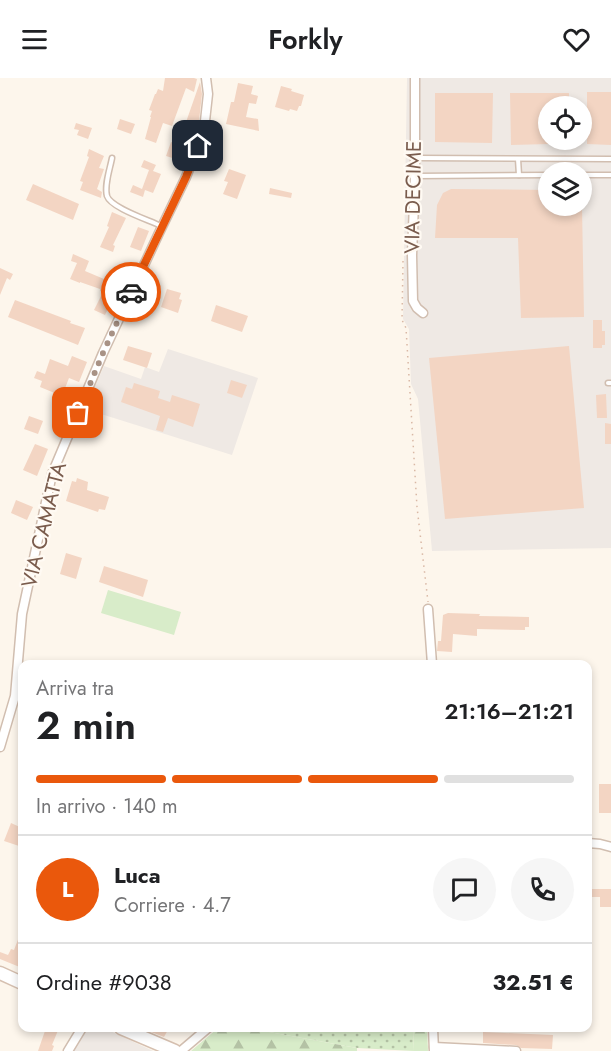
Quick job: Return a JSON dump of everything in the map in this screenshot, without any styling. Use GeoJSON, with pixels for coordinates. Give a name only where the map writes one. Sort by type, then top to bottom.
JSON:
{"type":"FeatureCollection","features":[{"type":"Feature","properties":{"kind":"main road"},"geometry":{"type":"LineString","coordinates":[[0,973],[18,981]]}},
{"type":"Feature","properties":{"kind":"main road"},"geometry":{"type":"LineString","coordinates":[[130,1032],[175,1051]]}},
{"type":"Feature","properties":{"kind":"street","name":"VIA CAMATTA"},"geometry":{"type":"LineString","coordinates":[[18,660],[22,615],[52,474],[103,353],[186,177],[204,130],[208,94],[206,78]]}},
{"type":"Feature","properties":{"kind":"street","name":"VIA DECIME"},"geometry":{"type":"LineString","coordinates":[[415,78],[413,301],[423,313]]}},
{"type":"Feature","properties":{"kind":"street"},"geometry":{"type":"LineString","coordinates":[[428,609],[432,660]]}},
{"type":"Feature","properties":{"kind":"street","name":"VIA CAMATTA"},"geometry":{"type":"LineString","coordinates":[[0,747],[15,696],[18,661]]}},
{"type":"Feature","properties":{"kind":"street"},"geometry":{"type":"LineString","coordinates":[[592,843],[611,847]]}},
{"type":"Feature","properties":{"kind":"street"},"geometry":{"type":"LineString","coordinates":[[68,1051],[80,1032]]}},
{"type":"Feature","properties":{"kind":"street"},"geometry":{"type":"LineString","coordinates":[[181,1051],[203,1032]]}},
{"type":"Feature","properties":{"kind":"street"},"geometry":{"type":"LineString","coordinates":[[433,1032],[434,1049],[516,1051]]}},
{"type":"Feature","properties":{"kind":"lane"},"geometry":{"type":"LineString","coordinates":[[112,158],[106,188],[107,198],[114,205],[162,226]]}},
{"type":"Feature","properties":{"kind":"lane"},"geometry":{"type":"LineString","coordinates":[[415,158],[611,159]]}},
{"type":"Feature","properties":{"kind":"lane"},"geometry":{"type":"LineString","coordinates":[[518,159],[519,175]]}},
{"type":"Feature","properties":{"kind":"lane"},"geometry":{"type":"LineString","coordinates":[[415,176],[538,175]]}},
{"type":"Feature","properties":{"kind":"lane"},"geometry":{"type":"LineString","coordinates":[[592,175],[611,175]]}},
{"type":"Feature","properties":{"kind":"path"},"geometry":{"type":"LineString","coordinates":[[403,262],[402,320],[406,328],[417,507],[428,609]]}},
{"type":"Feature","properties":{"kind":"shaded area"},"geometry":{"type":"Polygon","coordinates":[[[407,78],[611,78],[611,548],[432,551],[418,399],[411,384],[409,329],[403,319],[407,78]]]}},
{"type":"Feature","properties":{"kind":"shaded area"},"geometry":{"type":"Polygon","coordinates":[[[168,349],[258,378],[232,455],[85,409],[104,366],[141,379],[145,367],[159,372],[168,349]]]}},
{"type":"Feature","properties":{"kind":"shaded area"},"geometry":{"type":"Polygon","coordinates":[[[81,1032],[113,1032],[153,1051],[70,1051],[81,1032]]]}},
{"type":"Feature","properties":{"kind":"green space"},"geometry":{"type":"Polygon","coordinates":[[[108,590],[181,612],[174,635],[101,613],[108,590]]]}},
{"type":"Feature","properties":{"kind":"green space"},"geometry":{"type":"Polygon","coordinates":[[[213,1032],[269,1032],[357,1048],[357,1051],[191,1051],[213,1032]]]}},
{"type":"Feature","properties":{"kind":"green space"},"geometry":{"type":"Polygon","coordinates":[[[269,1032],[413,1032],[414,1051],[357,1048],[269,1032]]]}},
{"type":"Feature","properties":{"kind":"green space"},"geometry":{"type":"Polygon","coordinates":[[[413,1032],[427,1032],[428,1051],[414,1051],[413,1032]]]}},
{"type":"Feature","properties":{"kind":"building"},"geometry":{"type":"Polygon","coordinates":[[[165,78],[197,79],[194,92],[186,88],[172,126],[163,123],[156,143],[145,139],[152,111],[149,110],[158,89],[163,91],[165,78]]]}},
{"type":"Feature","properties":{"kind":"building"},"geometry":{"type":"Polygon","coordinates":[[[200,82],[202,94],[199,121],[191,143],[186,141],[179,160],[166,156],[171,142],[178,145],[200,82]]]}},
{"type":"Feature","properties":{"kind":"building"},"geometry":{"type":"Polygon","coordinates":[[[238,83],[253,86],[251,94],[258,96],[256,104],[249,103],[246,117],[258,119],[259,131],[226,124],[238,83]]]}},
{"type":"Feature","properties":{"kind":"building"},"geometry":{"type":"Polygon","coordinates":[[[281,86],[304,95],[297,111],[275,107],[281,86]]]}},
{"type":"Feature","properties":{"kind":"building"},"geometry":{"type":"Polygon","coordinates":[[[587,92],[611,92],[611,145],[592,144],[592,96],[587,96],[587,92]]]}},
{"type":"Feature","properties":{"kind":"building"},"geometry":{"type":"Polygon","coordinates":[[[435,93],[493,93],[492,143],[435,142],[435,93]]]}},
{"type":"Feature","properties":{"kind":"building"},"geometry":{"type":"Polygon","coordinates":[[[510,93],[569,93],[569,96],[538,96],[538,144],[511,145],[510,93]]]}},
{"type":"Feature","properties":{"kind":"building"},"geometry":{"type":"Polygon","coordinates":[[[120,119],[135,124],[131,134],[117,129],[120,119]]]}},
{"type":"Feature","properties":{"kind":"building"},"geometry":{"type":"Polygon","coordinates":[[[76,123],[92,128],[88,139],[77,135],[79,130],[74,129],[76,123]]]}},
{"type":"Feature","properties":{"kind":"building"},"geometry":{"type":"Polygon","coordinates":[[[89,149],[104,156],[99,168],[104,169],[97,189],[102,192],[101,198],[80,190],[83,182],[80,181],[89,157],[87,156],[89,149]]]}},
{"type":"Feature","properties":{"kind":"building"},"geometry":{"type":"Polygon","coordinates":[[[144,160],[156,165],[153,171],[161,174],[153,193],[145,190],[143,197],[130,192],[133,185],[142,189],[149,170],[141,167],[144,160]]]}},
{"type":"Feature","properties":{"kind":"building"},"geometry":{"type":"Polygon","coordinates":[[[229,169],[246,175],[237,199],[223,194],[228,182],[224,181],[229,169]]]}},
{"type":"Feature","properties":{"kind":"building"},"geometry":{"type":"Polygon","coordinates":[[[33,184],[79,204],[73,220],[26,200],[33,184]]]}},
{"type":"Feature","properties":{"kind":"building"},"geometry":{"type":"Polygon","coordinates":[[[270,188],[292,193],[291,198],[269,194],[270,188]]]}},
{"type":"Feature","properties":{"kind":"building"},"geometry":{"type":"Polygon","coordinates":[[[451,189],[538,190],[538,216],[582,216],[584,317],[521,318],[518,238],[435,238],[437,205],[443,193],[451,189]]]}},
{"type":"Feature","properties":{"kind":"building"},"geometry":{"type":"Polygon","coordinates":[[[112,212],[126,218],[113,245],[115,246],[113,252],[100,247],[109,227],[107,226],[112,212]]]}},
{"type":"Feature","properties":{"kind":"building"},"geometry":{"type":"Polygon","coordinates":[[[138,227],[149,231],[141,251],[130,247],[138,227]]]}},
{"type":"Feature","properties":{"kind":"building"},"geometry":{"type":"Polygon","coordinates":[[[73,254],[89,261],[85,271],[104,279],[105,276],[123,283],[105,315],[94,310],[103,292],[70,279],[77,263],[71,261],[73,254]]]}},
{"type":"Feature","properties":{"kind":"building"},"geometry":{"type":"Polygon","coordinates":[[[0,268],[13,274],[10,280],[7,278],[0,295],[0,268]]]}},
{"type":"Feature","properties":{"kind":"building"},"geometry":{"type":"Polygon","coordinates":[[[167,289],[181,293],[179,299],[182,300],[178,313],[161,307],[167,289]]]}},
{"type":"Feature","properties":{"kind":"building"},"geometry":{"type":"Polygon","coordinates":[[[15,300],[85,328],[78,345],[8,317],[15,300]]]}},
{"type":"Feature","properties":{"kind":"building"},"geometry":{"type":"Polygon","coordinates":[[[216,305],[248,316],[242,332],[211,321],[216,305]]]}},
{"type":"Feature","properties":{"kind":"building"},"geometry":{"type":"Polygon","coordinates":[[[593,320],[602,320],[605,345],[602,345],[602,348],[593,348],[593,320]]]}},
{"type":"Feature","properties":{"kind":"building"},"geometry":{"type":"Polygon","coordinates":[[[128,346],[152,353],[147,368],[123,360],[128,346]]]}},
{"type":"Feature","properties":{"kind":"building"},"geometry":{"type":"Polygon","coordinates":[[[569,346],[584,508],[445,519],[429,358],[569,346]]]}},
{"type":"Feature","properties":{"kind":"building"},"geometry":{"type":"Polygon","coordinates":[[[72,356],[87,362],[79,382],[69,378],[62,396],[40,387],[42,381],[34,378],[37,371],[45,374],[50,359],[68,366],[72,356]]]}},
{"type":"Feature","properties":{"kind":"building"},"geometry":{"type":"Polygon","coordinates":[[[231,380],[247,385],[242,398],[227,393],[231,380]]]}},
{"type":"Feature","properties":{"kind":"building"},"geometry":{"type":"Polygon","coordinates":[[[134,383],[160,391],[158,398],[170,402],[172,395],[200,404],[193,427],[168,418],[163,432],[156,430],[160,416],[121,402],[126,387],[132,389],[134,383]]]}},
{"type":"Feature","properties":{"kind":"building"},"geometry":{"type":"Polygon","coordinates":[[[606,394],[607,418],[597,418],[596,395],[606,394]]]}},
{"type":"Feature","properties":{"kind":"building"},"geometry":{"type":"Polygon","coordinates":[[[29,416],[43,421],[38,434],[24,429],[29,416]]]}},
{"type":"Feature","properties":{"kind":"building"},"geometry":{"type":"Polygon","coordinates":[[[605,423],[611,424],[611,444],[605,444],[605,423]]]}},
{"type":"Feature","properties":{"kind":"building"},"geometry":{"type":"Polygon","coordinates":[[[35,444],[48,449],[37,476],[23,470],[35,444]]]}},
{"type":"Feature","properties":{"kind":"building"},"geometry":{"type":"Polygon","coordinates":[[[77,478],[88,482],[87,490],[109,497],[105,510],[99,509],[98,512],[66,501],[72,481],[76,482],[77,478]]]}},
{"type":"Feature","properties":{"kind":"building"},"geometry":{"type":"Polygon","coordinates":[[[16,500],[33,507],[27,520],[11,513],[16,500]]]}},
{"type":"Feature","properties":{"kind":"building"},"geometry":{"type":"Polygon","coordinates":[[[66,553],[82,558],[76,579],[60,574],[66,553]]]}},
{"type":"Feature","properties":{"kind":"building"},"geometry":{"type":"Polygon","coordinates":[[[104,566],[148,580],[143,597],[99,582],[104,566]]]}},
{"type":"Feature","properties":{"kind":"building"},"geometry":{"type":"Polygon","coordinates":[[[448,613],[529,617],[529,627],[525,627],[525,630],[477,629],[477,636],[453,634],[452,652],[437,651],[438,641],[441,641],[443,615],[448,613]]]}},
{"type":"Feature","properties":{"kind":"building"},"geometry":{"type":"Polygon","coordinates":[[[599,784],[611,784],[611,813],[599,813],[599,784]]]}},
{"type":"Feature","properties":{"kind":"building"},"geometry":{"type":"Polygon","coordinates":[[[11,823],[18,826],[18,846],[4,841],[11,823]]]}},
{"type":"Feature","properties":{"kind":"building"},"geometry":{"type":"Polygon","coordinates":[[[592,889],[611,889],[611,907],[600,907],[600,897],[592,897],[592,889]]]}},
{"type":"Feature","properties":{"kind":"building"},"geometry":{"type":"Polygon","coordinates":[[[18,940],[18,966],[0,959],[0,952],[8,955],[11,949],[14,950],[18,940]]]}},
{"type":"Feature","properties":{"kind":"building"},"geometry":{"type":"Polygon","coordinates":[[[45,1032],[57,1032],[52,1051],[38,1051],[45,1032]]]}},
{"type":"Feature","properties":{"kind":"building"},"geometry":{"type":"Polygon","coordinates":[[[151,1032],[167,1032],[164,1037],[151,1032]]]}},
{"type":"Feature","properties":{"kind":"building"},"geometry":{"type":"Polygon","coordinates":[[[483,1032],[553,1035],[552,1049],[483,1043],[483,1032]]]}},
{"type":"Feature","properties":{"kind":"way so far"},"geometry":{"type":"LineString","coordinates":[[78,413],[131,292]]}},
{"type":"Feature","properties":{"kind":"route"},"geometry":{"type":"LineString","coordinates":[[131,292],[186,177],[198,146]]}}]}
